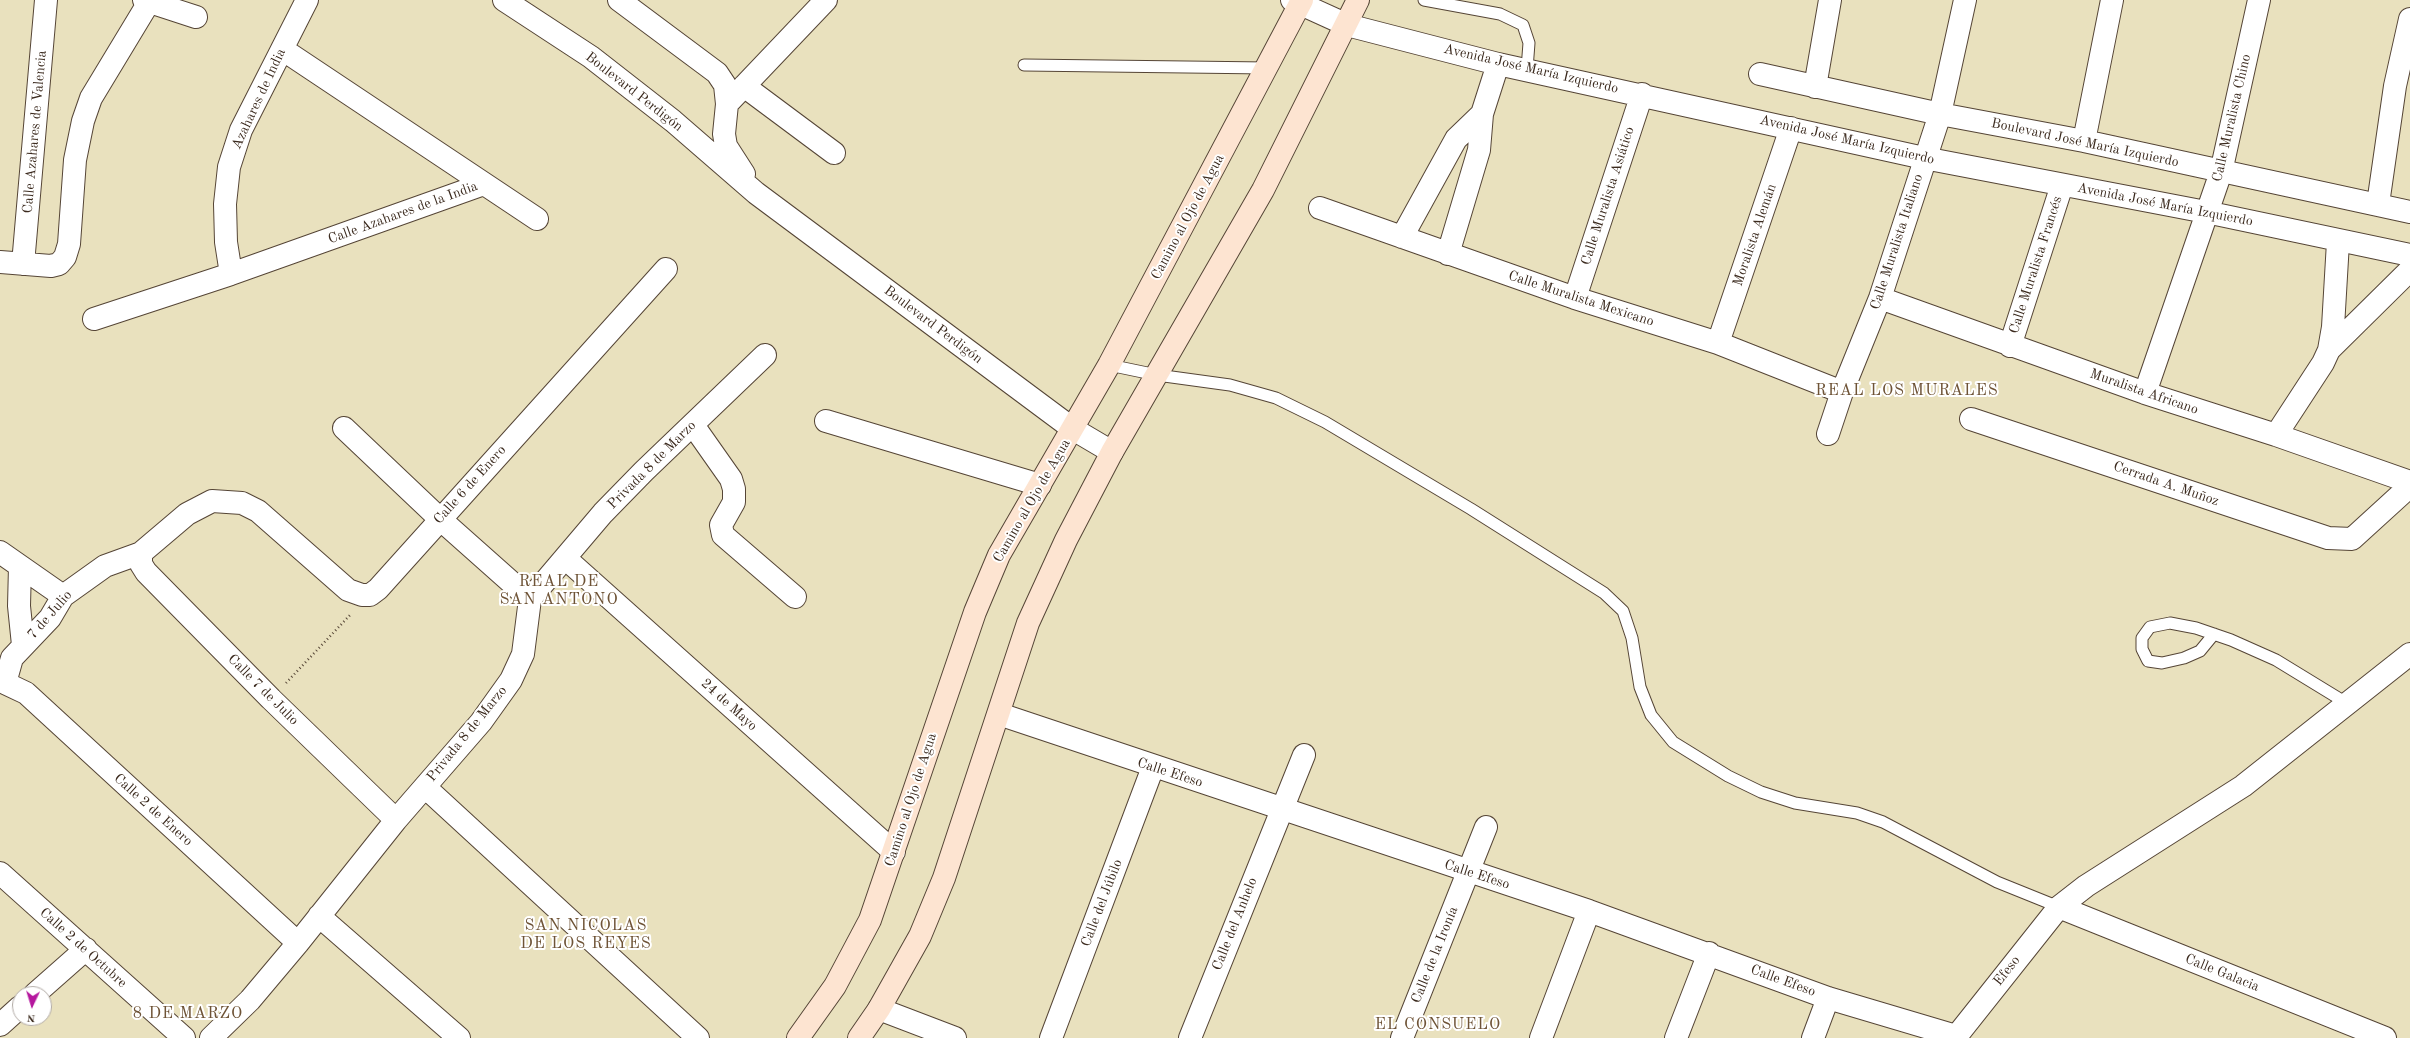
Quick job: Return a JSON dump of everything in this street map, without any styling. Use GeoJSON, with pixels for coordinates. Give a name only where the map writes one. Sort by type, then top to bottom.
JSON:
{"type":"FeatureCollection","features":[{"type":"Feature","properties":{"kind":"street","name":"Calle Azahares de Valencia"},"geometry":{"type":"LineString","coordinates":[[23,264],[46,0]]}},
{"type":"Feature","properties":{"kind":"street","name":"Azahares de India"},"geometry":{"type":"LineString","coordinates":[[231,274],[226,242],[225,204],[229,167],[242,130],[307,0]]}},
{"type":"Feature","properties":{"kind":"street","name":"Boulevard Perdigón"},"geometry":{"type":"LineString","coordinates":[[504,0],[591,57],[673,121],[756,193],[1073,429],[1112,452]]}},
{"type":"Feature","properties":{"kind":"street","name":"Boulevard Perdigón"},"geometry":{"type":"LineString","coordinates":[[619,0],[717,73],[725,85],[726,104],[724,134],[726,146],[756,193]]}},
{"type":"Feature","properties":{"kind":"street"},"geometry":{"type":"LineString","coordinates":[[726,104],[826,0]]}},
{"type":"Feature","properties":{"kind":"street"},"geometry":{"type":"LineString","coordinates":[[859,1038],[879,1009],[920,936],[944,878],[1028,623],[1066,540],[1112,452],[1263,190],[1347,25],[1358,0]]}},
{"type":"Feature","properties":{"kind":"street"},"geometry":{"type":"LineString","coordinates":[[1815,87],[1830,0]]}},
{"type":"Feature","properties":{"kind":"street","name":"Calle Muralista Italiano"},"geometry":{"type":"LineString","coordinates":[[1828,434],[1842,392],[1880,298],[1924,158],[1940,114],[1965,0]]}},
{"type":"Feature","properties":{"kind":"street"},"geometry":{"type":"LineString","coordinates":[[2084,141],[2112,0]]}},
{"type":"Feature","properties":{"kind":"street","name":"Calle Muralista Chino"},"geometry":{"type":"LineString","coordinates":[[2145,393],[2221,172],[2259,0]]}},
{"type":"Feature","properties":{"kind":"street"},"geometry":{"type":"LineString","coordinates":[[0,262],[52,266],[59,264],[65,257],[68,244],[75,160],[83,122],[91,98],[147,1],[196,17]]}},
{"type":"Feature","properties":{"kind":"street","name":"Avenida José María Izquierdo"},"geometry":{"type":"LineString","coordinates":[[1298,1],[1347,25],[1498,64],[1642,94],[1924,158],[2206,212],[2338,242],[2410,255]]}},
{"type":"Feature","properties":{"kind":"street","name":"Camino al Ojo de Agua"},"geometry":{"type":"LineString","coordinates":[[798,1038],[835,986],[870,920],[975,612],[999,555],[1109,365],[1267,68],[1298,1]]}},
{"type":"Feature","properties":{"kind":"street"},"geometry":{"type":"LineString","coordinates":[[2378,204],[2395,86],[2410,19]]}},
{"type":"Feature","properties":{"kind":"street","name":"Calle Azahares de la India"},"geometry":{"type":"LineString","coordinates":[[282,49],[484,184]]}},
{"type":"Feature","properties":{"kind":"street"},"geometry":{"type":"LineString","coordinates":[[1448,254],[1478,150],[1482,114],[1498,64]]}},
{"type":"Feature","properties":{"kind":"street"},"geometry":{"type":"LineString","coordinates":[[2395,86],[2410,68]]}},
{"type":"Feature","properties":{"kind":"street","name":"Boulevard José María Izquierdo"},"geometry":{"type":"LineString","coordinates":[[1760,74],[1940,114],[2084,141],[2410,212]]}},
{"type":"Feature","properties":{"kind":"street"},"geometry":{"type":"LineString","coordinates":[[744,86],[834,153]]}},
{"type":"Feature","properties":{"kind":"street","name":"Calle Muralista Asiático"},"geometry":{"type":"LineString","coordinates":[[1575,298],[1642,94]]}},
{"type":"Feature","properties":{"kind":"street"},"geometry":{"type":"LineString","coordinates":[[1402,238],[1456,139],[1482,114]]}},
{"type":"Feature","properties":{"kind":"street","name":"Moralista Alemán"},"geometry":{"type":"LineString","coordinates":[[1718,343],[1791,128]]}},
{"type":"Feature","properties":{"kind":"street"},"geometry":{"type":"LineString","coordinates":[[484,184],[537,219]]}},
{"type":"Feature","properties":{"kind":"street","name":"Calle Azahares de la India"},"geometry":{"type":"LineString","coordinates":[[94,319],[231,274],[484,184]]}},
{"type":"Feature","properties":{"kind":"street","name":"Calle Muralista Francés"},"geometry":{"type":"LineString","coordinates":[[2010,346],[2062,185]]}},
{"type":"Feature","properties":{"kind":"street","name":"Calle Muralista Mexicano"},"geometry":{"type":"LineString","coordinates":[[1320,208],[1575,298],[1718,343],[1842,392]]}},
{"type":"Feature","properties":{"kind":"street"},"geometry":{"type":"LineString","coordinates":[[2276,435],[2323,363],[2329,350],[2333,327],[2338,242]]}},
{"type":"Feature","properties":{"kind":"street","name":"Calle 6 de Enero"},"geometry":{"type":"LineString","coordinates":[[370,595],[666,269]]}},
{"type":"Feature","properties":{"kind":"street"},"geometry":{"type":"LineString","coordinates":[[2329,350],[2410,270]]}},
{"type":"Feature","properties":{"kind":"street","name":"Muralista Africano"},"geometry":{"type":"LineString","coordinates":[[1880,298],[2010,346],[2145,393],[2276,435],[2410,482]]}},
{"type":"Feature","properties":{"kind":"street","name":"Privada 8 de Marzo"},"geometry":{"type":"LineString","coordinates":[[222,1035],[298,943],[396,820],[481,722],[511,680],[523,654],[530,599],[634,482],[765,355]]}},
{"type":"Feature","properties":{"kind":"street","name":"Cerrada A. Muñoz"},"geometry":{"type":"LineString","coordinates":[[1971,419],[2328,538],[2352,539],[2410,486]]}},
{"type":"Feature","properties":{"kind":"street"},"geometry":{"type":"LineString","coordinates":[[826,421],[1040,485]]}},
{"type":"Feature","properties":{"kind":"street"},"geometry":{"type":"LineString","coordinates":[[693,425],[731,479],[734,489],[734,502],[721,525],[723,535],[795,597]]}},
{"type":"Feature","properties":{"kind":"street"},"geometry":{"type":"LineString","coordinates":[[344,428],[440,519],[530,599]]}},
{"type":"Feature","properties":{"kind":"street"},"geometry":{"type":"LineString","coordinates":[[141,554],[187,514],[201,506],[212,501],[242,503],[258,511],[348,590],[362,596],[370,595]]}},
{"type":"Feature","properties":{"kind":"street"},"geometry":{"type":"LineString","coordinates":[[0,552],[63,596]]}},
{"type":"Feature","properties":{"kind":"street","name":"7 de Julio"},"geometry":{"type":"LineString","coordinates":[[2,683],[12,658],[50,618],[63,596],[105,566],[141,554]]}},
{"type":"Feature","properties":{"kind":"street","name":"Calle 7 de Julio"},"geometry":{"type":"LineString","coordinates":[[141,554],[141,564],[146,572],[271,699],[396,820]]}},
{"type":"Feature","properties":{"kind":"street","name":"24 de Mayo"},"geometry":{"type":"LineString","coordinates":[[565,558],[894,852]]}},
{"type":"Feature","properties":{"kind":"street"},"geometry":{"type":"LineString","coordinates":[[20,566],[19,606],[23,645]]}},
{"type":"Feature","properties":{"kind":"street","name":"Efeso"},"geometry":{"type":"LineString","coordinates":[[1956,1037],[2059,907],[2086,886],[2243,786],[2410,654]]}},
{"type":"Feature","properties":{"kind":"street","name":"Calle 2 de Enero"},"geometry":{"type":"LineString","coordinates":[[2,683],[26,693],[298,943]]}},
{"type":"Feature","properties":{"kind":"street","name":"Calle Efeso"},"geometry":{"type":"LineString","coordinates":[[998,714],[1153,767],[1589,911],[1828,998],[1956,1037]]}},
{"type":"Feature","properties":{"kind":"street","name":"Calle del Anhelo"},"geometry":{"type":"LineString","coordinates":[[1190,1038],[1304,755]]}},
{"type":"Feature","properties":{"kind":"street","name":"Calle del Júbilo"},"geometry":{"type":"LineString","coordinates":[[1051,1038],[1153,767]]}},
{"type":"Feature","properties":{"kind":"street"},"geometry":{"type":"LineString","coordinates":[[425,787],[698,1038]]}},
{"type":"Feature","properties":{"kind":"street","name":"Calle de la Ironía"},"geometry":{"type":"LineString","coordinates":[[1402,1038],[1486,827]]}},
{"type":"Feature","properties":{"kind":"street","name":"Calle 2 de Octubre"},"geometry":{"type":"LineString","coordinates":[[0,873],[184,1038]]}},
{"type":"Feature","properties":{"kind":"street","name":"Calle Galacia"},"geometry":{"type":"LineString","coordinates":[[2059,907],[2384,1038]]}},
{"type":"Feature","properties":{"kind":"street"},"geometry":{"type":"LineString","coordinates":[[1541,1038],[1589,911]]}},
{"type":"Feature","properties":{"kind":"street"},"geometry":{"type":"LineString","coordinates":[[319,916],[459,1038]]}},
{"type":"Feature","properties":{"kind":"street"},"geometry":{"type":"LineString","coordinates":[[44,986],[86,949]]}},
{"type":"Feature","properties":{"kind":"street"},"geometry":{"type":"LineString","coordinates":[[1676,1038],[1709,954]]}},
{"type":"Feature","properties":{"kind":"street"},"geometry":{"type":"LineString","coordinates":[[1813,1038],[1828,998]]}},
{"type":"Feature","properties":{"kind":"street"},"geometry":{"type":"LineString","coordinates":[[879,1009],[955,1038]]}},
{"type":"Feature","properties":{"kind":"street"},"geometry":{"type":"LineString","coordinates":[[0,1025],[12,1014]]}},
{"type":"Feature","properties":{"kind":"lane"},"geometry":{"type":"LineString","coordinates":[[1424,0],[1500,14],[1522,25],[1529,43],[1526,69]]}},
{"type":"Feature","properties":{"kind":"lane"},"geometry":{"type":"LineString","coordinates":[[1024,65],[1267,68]]}},
{"type":"Feature","properties":{"kind":"lane"},"geometry":{"type":"LineString","coordinates":[[1109,365],[1157,375],[1230,385],[1276,398],[1325,422],[1471,509],[1604,593],[1622,611],[1632,638],[1640,687],[1651,715],[1673,742],[1728,776],[1761,792],[1795,803],[1856,813],[1883,822],[1997,882],[2059,907]]}},
{"type":"Feature","properties":{"kind":"lane"},"geometry":{"type":"LineString","coordinates":[[2214,634],[2200,650],[2184,658],[2162,663],[2148,661],[2142,649],[2142,638],[2150,627],[2170,623],[2214,634],[2276,660],[2348,704]]}},
{"type":"Feature","properties":{"kind":"path"},"geometry":{"type":"LineString","coordinates":[[271,699],[370,595]]}},
{"type":"Feature","properties":{"kind":"district","name":"REAL LOS MURALES"},"geometry":{"type":"Point","coordinates":[1907,391]}},
{"type":"Feature","properties":{"kind":"district","name":"REAL DE SAN ANTONO"},"geometry":{"type":"Point","coordinates":[559,591]}},
{"type":"Feature","properties":{"kind":"district","name":"SAN NICOLAS DE LOS REYES"},"geometry":{"type":"Point","coordinates":[586,935]}},
{"type":"Feature","properties":{"kind":"district","name":"8 DE MARZO"},"geometry":{"type":"Point","coordinates":[188,1014]}},
{"type":"Feature","properties":{"kind":"district","name":"EL CONSUELO"},"geometry":{"type":"Point","coordinates":[1438,1025]}}]}
